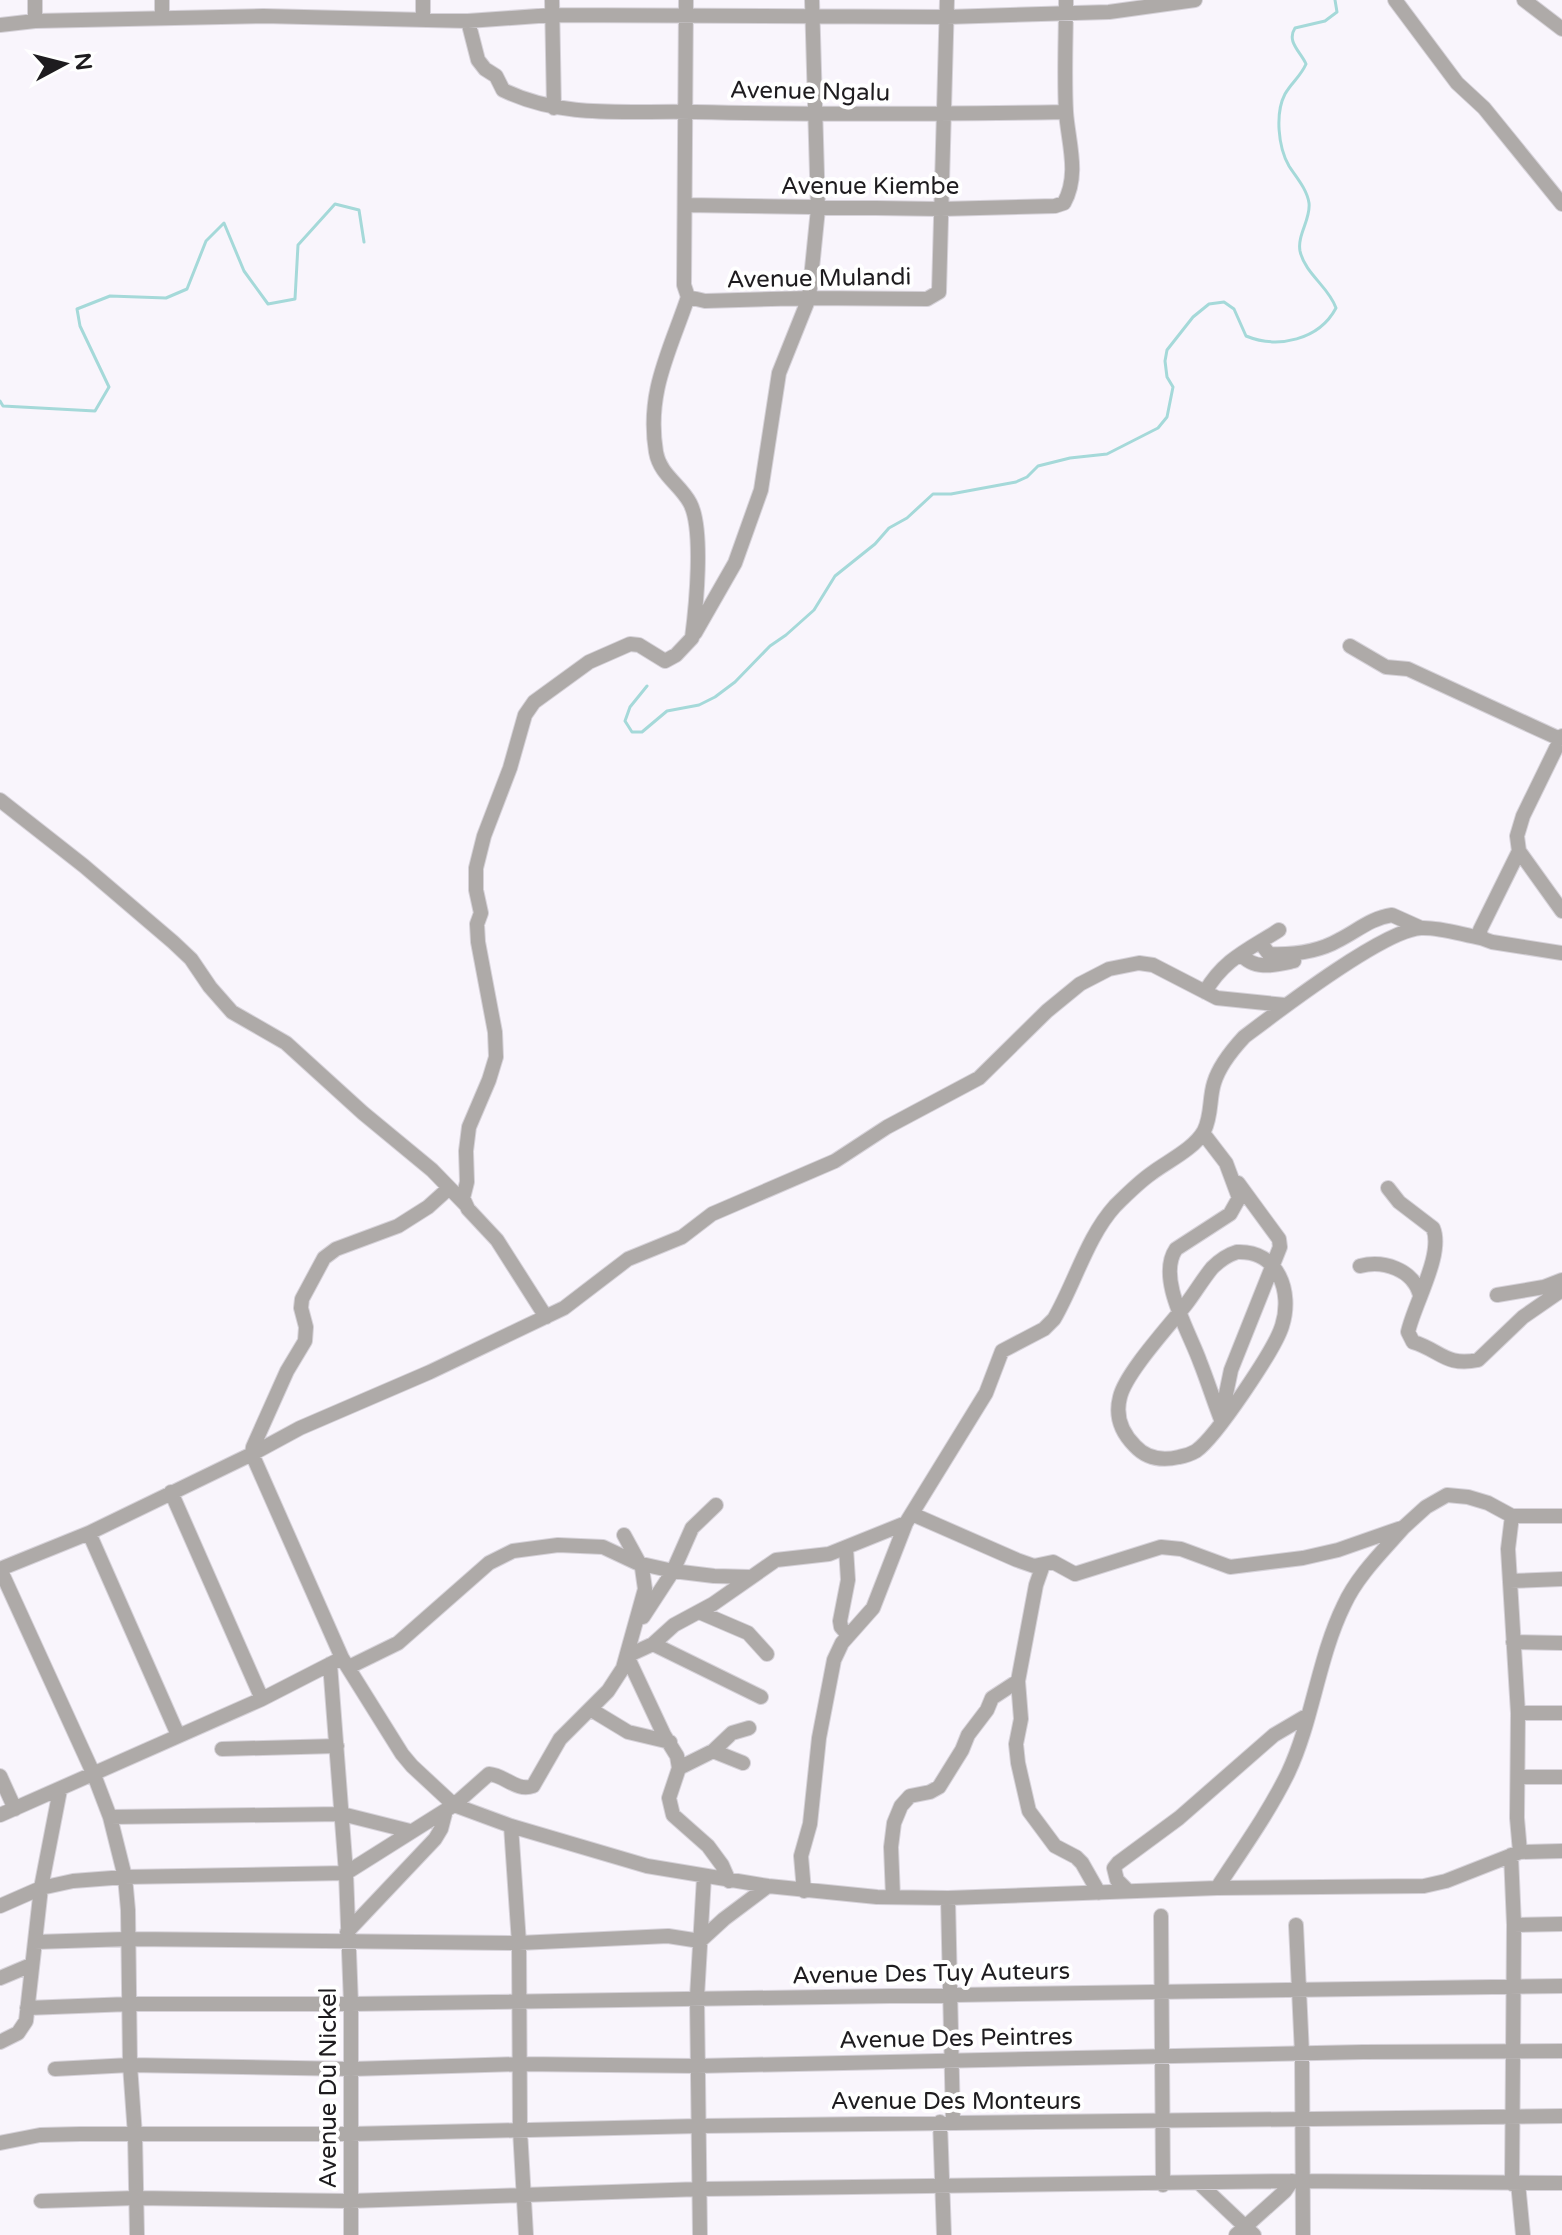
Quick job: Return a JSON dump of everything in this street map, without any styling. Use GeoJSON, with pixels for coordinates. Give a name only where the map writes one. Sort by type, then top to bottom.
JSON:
{"type":"FeatureCollection","features":[{"type":"Feature","properties":{"kind":"street"},"geometry":{"type":"LineString","coordinates":[[35,0],[35,21]]}},
{"type":"Feature","properties":{"kind":"street"},"geometry":{"type":"LineString","coordinates":[[162,0],[162,18]]}},
{"type":"Feature","properties":{"kind":"street"},"geometry":{"type":"LineString","coordinates":[[293,16],[294,0]]}},
{"type":"Feature","properties":{"kind":"street"},"geometry":{"type":"LineString","coordinates":[[423,0],[423,20]]}},
{"type":"Feature","properties":{"kind":"street"},"geometry":{"type":"LineString","coordinates":[[686,0],[684,285],[688,297],[657,384],[654,411],[660,467],[690,503],[694,514],[696,558],[692,638]]}},
{"type":"Feature","properties":{"kind":"street"},"geometry":{"type":"LineString","coordinates":[[465,1204],[469,1127],[496,1057],[495,1032],[478,942],[477,924],[481,913],[476,890],[476,868],[525,715],[534,702],[589,662],[634,643],[665,661],[676,655],[692,638],[735,563],[761,490],[779,373],[809,298],[818,209],[812,0]]}},
{"type":"Feature","properties":{"kind":"street","name":"Avenue Mulandi"},"geometry":{"type":"LineString","coordinates":[[688,297],[699,301],[927,299],[939,292],[947,0]]}},
{"type":"Feature","properties":{"kind":"street"},"geometry":{"type":"LineString","coordinates":[[0,25],[35,21],[293,16],[468,21],[552,8],[685,16],[947,17],[1066,6],[1109,12],[1195,0]]}},
{"type":"Feature","properties":{"kind":"street"},"geometry":{"type":"LineString","coordinates":[[1395,0],[1457,83],[1484,108],[1562,204]]}},
{"type":"Feature","properties":{"kind":"street"},"geometry":{"type":"LineString","coordinates":[[1524,0],[1562,29]]}},
{"type":"Feature","properties":{"kind":"street"},"geometry":{"type":"LineString","coordinates":[[1066,6],[1066,112]]}},
{"type":"Feature","properties":{"kind":"street"},"geometry":{"type":"LineString","coordinates":[[552,8],[554,108]]}},
{"type":"Feature","properties":{"kind":"street","name":"Avenue Ngalu"},"geometry":{"type":"LineString","coordinates":[[468,21],[478,60],[496,76],[501,88],[554,108],[635,113],[685,111],[816,115],[1066,112]]}},
{"type":"Feature","properties":{"kind":"street","name":"Avenue Kiembe"},"geometry":{"type":"LineString","coordinates":[[685,205],[818,209],[1055,206],[1064,203],[1068,195],[1072,169],[1066,112]]}},
{"type":"Feature","properties":{"kind":"street"},"geometry":{"type":"LineString","coordinates":[[1350,646],[1386,667],[1408,669],[1561,738],[1523,816],[1517,836],[1519,851],[1562,911]]}},
{"type":"Feature","properties":{"kind":"street"},"geometry":{"type":"LineString","coordinates":[[0,800],[173,942],[191,959],[232,1012],[286,1043],[432,1170],[497,1240],[546,1317]]}},
{"type":"Feature","properties":{"kind":"street"},"geometry":{"type":"LineString","coordinates":[[1481,938],[1483,923],[1519,851]]}},
{"type":"Feature","properties":{"kind":"street"},"geometry":{"type":"LineString","coordinates":[[1260,942],[1269,954],[1307,952],[1333,944],[1385,915],[1398,916],[1421,928],[1562,953]]}},
{"type":"Feature","properties":{"kind":"street"},"geometry":{"type":"LineString","coordinates":[[804,1891],[801,1856],[810,1824],[822,1718],[834,1660],[848,1635],[873,1608],[909,1518],[986,1393],[1002,1351],[1044,1329],[1054,1319],[1100,1227],[1114,1208],[1149,1175],[1203,1133],[1210,1115],[1213,1085],[1233,1049],[1244,1037],[1285,1005],[1382,942],[1421,928]]}},
{"type":"Feature","properties":{"kind":"street"},"geometry":{"type":"LineString","coordinates":[[1205,992],[1218,971],[1279,930]]}},
{"type":"Feature","properties":{"kind":"street"},"geometry":{"type":"LineString","coordinates":[[1241,954],[1248,963],[1256,966],[1294,961],[1307,952]]}},
{"type":"Feature","properties":{"kind":"street"},"geometry":{"type":"LineString","coordinates":[[137,2235],[125,1877],[110,1817],[94,1775],[0,1569],[89,1533],[252,1454],[268,1443],[360,1404],[546,1317],[581,1298],[628,1259],[682,1237],[712,1214],[835,1161],[887,1127],[979,1078],[1047,1011],[1096,975],[1122,965],[1153,965],[1217,998],[1285,1005]]}},
{"type":"Feature","properties":{"kind":"street"},"geometry":{"type":"LineString","coordinates":[[1203,1133],[1279,1239],[1280,1247],[1231,1370],[1222,1404],[1222,1422]]}},
{"type":"Feature","properties":{"kind":"street"},"geometry":{"type":"LineString","coordinates":[[1222,1422],[1197,1352],[1179,1313],[1171,1278],[1171,1255],[1181,1244],[1235,1208],[1239,1198],[1232,1176]]}},
{"type":"Feature","properties":{"kind":"street"},"geometry":{"type":"LineString","coordinates":[[1388,1188],[1399,1202],[1435,1231],[1435,1245],[1409,1325],[1410,1340],[1431,1348],[1449,1361],[1471,1362],[1484,1357],[1523,1317],[1562,1290]]}},
{"type":"Feature","properties":{"kind":"street"},"geometry":{"type":"LineString","coordinates":[[448,1189],[428,1207],[398,1226],[336,1249],[324,1258],[302,1299],[305,1341],[287,1371],[252,1454],[341,1663],[402,1754],[450,1808],[647,1866],[804,1891],[893,1897],[1424,1886],[1446,1881],[1516,1854],[1562,1851]]}},
{"type":"Feature","properties":{"kind":"street"},"geometry":{"type":"LineString","coordinates":[[1247,1252],[1272,1264],[1282,1278],[1284,1288],[1283,1323],[1272,1349],[1222,1422],[1195,1452],[1173,1459],[1148,1457],[1131,1443],[1121,1428],[1119,1408],[1125,1385],[1214,1266],[1230,1254],[1247,1252]]}},
{"type":"Feature","properties":{"kind":"street"},"geometry":{"type":"LineString","coordinates":[[1360,1266],[1376,1263],[1399,1270],[1418,1286],[1420,1295]]}},
{"type":"Feature","properties":{"kind":"street"},"geometry":{"type":"LineString","coordinates":[[1497,1295],[1544,1287],[1562,1280]]}},
{"type":"Feature","properties":{"kind":"street"},"geometry":{"type":"LineString","coordinates":[[171,1492],[262,1699]]}},
{"type":"Feature","properties":{"kind":"street"},"geometry":{"type":"LineString","coordinates":[[1217,1888],[1288,1773],[1325,1652],[1344,1602],[1404,1527],[1426,1507],[1447,1495],[1478,1500],[1512,1516],[1562,1516]]}},
{"type":"Feature","properties":{"kind":"street"},"geometry":{"type":"LineString","coordinates":[[633,1635],[673,1571],[692,1528],[716,1505]]}},
{"type":"Feature","properties":{"kind":"street"},"geometry":{"type":"LineString","coordinates":[[1512,1516],[1508,1549],[1518,1713],[1512,1988],[1513,2118],[1515,2184],[1523,2235]]}},
{"type":"Feature","properties":{"kind":"street"},"geometry":{"type":"LineString","coordinates":[[627,1656],[653,1644],[674,1625],[699,1612],[776,1560],[829,1554],[909,1518],[1034,1566],[1053,1562],[1068,1572],[1082,1573],[1161,1547],[1181,1549],[1230,1567],[1253,1566],[1338,1550],[1404,1527]]}},
{"type":"Feature","properties":{"kind":"street"},"geometry":{"type":"LineString","coordinates":[[89,1533],[178,1735]]}},
{"type":"Feature","properties":{"kind":"street"},"geometry":{"type":"LineString","coordinates":[[0,1906],[41,1888],[73,1881],[125,1877],[346,1873],[450,1808],[489,1774],[496,1774],[516,1786],[533,1786],[560,1739],[617,1680],[627,1656],[645,1589],[642,1568],[624,1535]]}},
{"type":"Feature","properties":{"kind":"street"},"geometry":{"type":"LineString","coordinates":[[0,1815],[341,1663],[398,1643],[489,1563],[513,1551],[558,1545],[603,1547],[637,1563],[673,1571],[751,1577]]}},
{"type":"Feature","properties":{"kind":"street"},"geometry":{"type":"LineString","coordinates":[[846,1548],[848,1580],[840,1621],[848,1635]]}},
{"type":"Feature","properties":{"kind":"street"},"geometry":{"type":"LineString","coordinates":[[1043,1565],[1036,1585],[1018,1681],[1021,1719],[1017,1754],[1022,1785],[1029,1811],[1055,1846],[1082,1863],[1099,1893]]}},
{"type":"Feature","properties":{"kind":"street"},"geometry":{"type":"LineString","coordinates":[[1510,1581],[1562,1579]]}},
{"type":"Feature","properties":{"kind":"street"},"geometry":{"type":"LineString","coordinates":[[699,1612],[748,1633],[767,1654]]}},
{"type":"Feature","properties":{"kind":"street"},"geometry":{"type":"LineString","coordinates":[[1513,1642],[1562,1643]]}},
{"type":"Feature","properties":{"kind":"street"},"geometry":{"type":"LineString","coordinates":[[653,1644],[761,1697]]}},
{"type":"Feature","properties":{"kind":"street"},"geometry":{"type":"LineString","coordinates":[[627,1656],[677,1756],[679,1768],[669,1798],[673,1815],[708,1846],[729,1881]]}},
{"type":"Feature","properties":{"kind":"street","name":"Avenue Du Nickel"},"geometry":{"type":"LineString","coordinates":[[341,1663],[337,1746],[351,2004],[351,2235]]}},
{"type":"Feature","properties":{"kind":"street"},"geometry":{"type":"LineString","coordinates":[[893,1897],[890,1867],[892,1835],[901,1806],[910,1796],[939,1787],[992,1698],[1018,1681]]}},
{"type":"Feature","properties":{"kind":"street"},"geometry":{"type":"LineString","coordinates":[[590,1709],[628,1732],[670,1742]]}},
{"type":"Feature","properties":{"kind":"street"},"geometry":{"type":"LineString","coordinates":[[1518,1713],[1562,1713]]}},
{"type":"Feature","properties":{"kind":"street"},"geometry":{"type":"LineString","coordinates":[[1128,1891],[1114,1874],[1118,1863],[1179,1818],[1274,1735],[1308,1715]]}},
{"type":"Feature","properties":{"kind":"street"},"geometry":{"type":"LineString","coordinates":[[679,1768],[713,1751],[728,1736],[749,1728]]}},
{"type":"Feature","properties":{"kind":"street"},"geometry":{"type":"LineString","coordinates":[[222,1749],[337,1746]]}},
{"type":"Feature","properties":{"kind":"street"},"geometry":{"type":"LineString","coordinates":[[713,1751],[743,1763]]}},
{"type":"Feature","properties":{"kind":"street"},"geometry":{"type":"LineString","coordinates":[[0,1776],[15,1809]]}},
{"type":"Feature","properties":{"kind":"street"},"geometry":{"type":"LineString","coordinates":[[1518,1777],[1562,1777]]}},
{"type":"Feature","properties":{"kind":"street"},"geometry":{"type":"LineString","coordinates":[[0,2042],[22,2029],[27,2008],[41,1888],[60,1790]]}},
{"type":"Feature","properties":{"kind":"street"},"geometry":{"type":"LineString","coordinates":[[347,1936],[435,1839],[450,1808]]}},
{"type":"Feature","properties":{"kind":"street"},"geometry":{"type":"LineString","coordinates":[[110,1817],[342,1814],[410,1831]]}},
{"type":"Feature","properties":{"kind":"street"},"geometry":{"type":"LineString","coordinates":[[511,1826],[519,1943],[520,2130],[526,2235]]}},
{"type":"Feature","properties":{"kind":"street"},"geometry":{"type":"LineString","coordinates":[[700,2235],[697,1997],[704,1877]]}},
{"type":"Feature","properties":{"kind":"street"},"geometry":{"type":"LineString","coordinates":[[700,1941],[768,1886]]}},
{"type":"Feature","properties":{"kind":"street"},"geometry":{"type":"LineString","coordinates":[[944,2235],[942,2187],[952,2061],[948,1898]]}},
{"type":"Feature","properties":{"kind":"street"},"geometry":{"type":"LineString","coordinates":[[1161,1916],[1163,2185]]}},
{"type":"Feature","properties":{"kind":"street"},"geometry":{"type":"LineString","coordinates":[[1514,1925],[1562,1924]]}},
{"type":"Feature","properties":{"kind":"street"},"geometry":{"type":"LineString","coordinates":[[1296,1925],[1302,2054],[1302,2117],[1296,2181],[1303,2235]]}},
{"type":"Feature","properties":{"kind":"street"},"geometry":{"type":"LineString","coordinates":[[35,1942],[347,1936],[519,1943],[668,1936],[700,1941]]}},
{"type":"Feature","properties":{"kind":"street"},"geometry":{"type":"LineString","coordinates":[[0,1978],[31,1965]]}},
{"type":"Feature","properties":{"kind":"street","name":"Avenue Des Tuy Auteurs"},"geometry":{"type":"LineString","coordinates":[[27,2008],[130,2004],[351,2004],[1562,1986]]}},
{"type":"Feature","properties":{"kind":"street","name":"Avenue Des Peintres"},"geometry":{"type":"LineString","coordinates":[[55,2069],[130,2065],[351,2069],[521,2064],[697,2066],[1562,2051]]}},
{"type":"Feature","properties":{"kind":"street","name":"Avenue Des Monteurs"},"geometry":{"type":"LineString","coordinates":[[0,2143],[40,2135],[350,2134],[946,2122],[1562,2116]]}},
{"type":"Feature","properties":{"kind":"street"},"geometry":{"type":"LineString","coordinates":[[1200,2184],[1245,2232],[1296,2181]]}},
{"type":"Feature","properties":{"kind":"street"},"geometry":{"type":"LineString","coordinates":[[41,2201],[136,2198],[350,2201],[701,2189],[1296,2181],[1562,2183]]}},
{"type":"Feature","properties":{"kind":"waterway"},"geometry":{"type":"LineString","coordinates":[[647,686],[630,707],[625,721],[632,732],[642,732],[667,711],[699,705],[735,682],[770,646],[814,610],[835,576],[933,494],[951,494],[1016,482],[1027,477],[1038,466],[1107,454],[1158,428],[1167,417],[1173,387],[1167,377],[1167,350],[1193,317],[1209,304],[1224,302],[1234,309],[1246,336],[1271,342],[1297,339],[1329,319],[1336,308],[1333,300],[1307,267],[1300,251],[1309,203],[1304,188],[1285,158],[1279,120],[1285,94],[1306,64],[1293,42],[1295,28],[1325,21],[1337,12],[1335,0]]}},
{"type":"Feature","properties":{"kind":"waterway"},"geometry":{"type":"LineString","coordinates":[[0,401],[3,406],[95,411],[109,387],[80,326],[77,309],[110,296],[166,298],[187,289],[206,241],[224,223],[244,271],[268,304],[295,299],[298,245],[335,204],[359,210],[364,242]]}}]}
